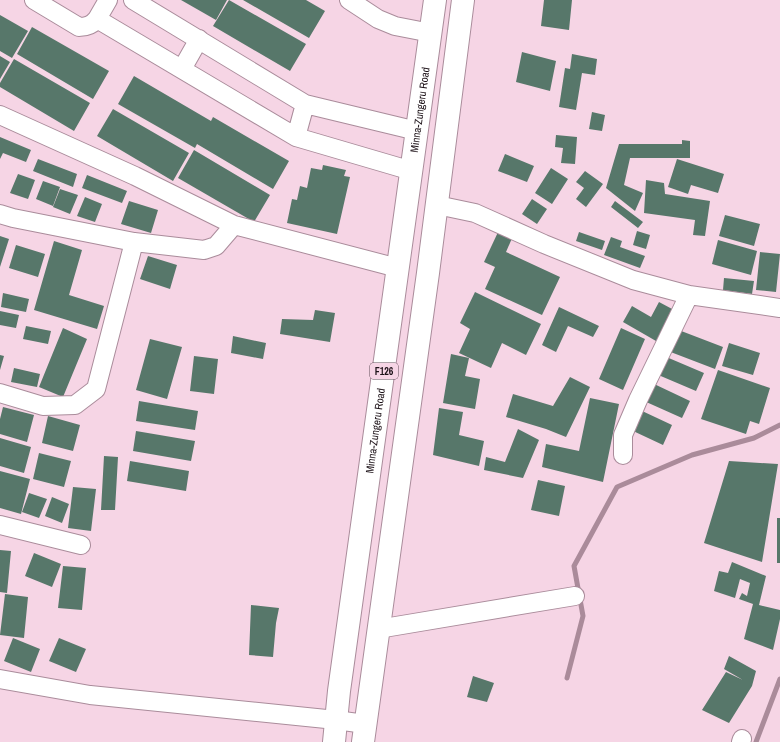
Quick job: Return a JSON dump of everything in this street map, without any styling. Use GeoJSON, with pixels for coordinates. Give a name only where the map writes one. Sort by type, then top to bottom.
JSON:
{"type":"FeatureCollection","features":[{"type":"Feature","properties":{"kind":"main road","name":"Minna-Zungeru Road"},"geometry":{"type":"LineString","coordinates":[[334,742],[339,691],[435,0]]}},
{"type":"Feature","properties":{"kind":"main road","name":"F126"},"geometry":{"type":"LineString","coordinates":[[364,733],[437,205],[463,0]]}},
{"type":"Feature","properties":{"kind":"street"},"geometry":{"type":"LineString","coordinates":[[34,0],[79,27],[86,27],[98,19],[108,0]]}},
{"type":"Feature","properties":{"kind":"street"},"geometry":{"type":"LineString","coordinates":[[133,0],[305,104],[417,131]]}},
{"type":"Feature","properties":{"kind":"street"},"geometry":{"type":"LineString","coordinates":[[349,0],[378,19],[395,26],[431,33]]}},
{"type":"Feature","properties":{"kind":"street"},"geometry":{"type":"LineString","coordinates":[[98,19],[296,137],[412,172]]}},
{"type":"Feature","properties":{"kind":"street"},"geometry":{"type":"LineString","coordinates":[[182,70],[199,39]]}},
{"type":"Feature","properties":{"kind":"street"},"geometry":{"type":"LineString","coordinates":[[296,137],[305,104]]}},
{"type":"Feature","properties":{"kind":"street"},"geometry":{"type":"LineString","coordinates":[[0,115],[135,176],[234,225],[398,268]]}},
{"type":"Feature","properties":{"kind":"street"},"geometry":{"type":"LineString","coordinates":[[437,205],[475,213],[544,244],[633,280],[689,295],[780,308]]}},
{"type":"Feature","properties":{"kind":"street"},"geometry":{"type":"LineString","coordinates":[[0,214],[13,218],[134,242],[204,250],[216,246],[234,225]]}},
{"type":"Feature","properties":{"kind":"street"},"geometry":{"type":"LineString","coordinates":[[0,393],[44,406],[75,405],[96,388],[134,242]]}},
{"type":"Feature","properties":{"kind":"street"},"geometry":{"type":"LineString","coordinates":[[623,455],[623,435],[638,400],[689,295]]}},
{"type":"Feature","properties":{"kind":"street"},"geometry":{"type":"LineString","coordinates":[[0,525],[81,545]]}},
{"type":"Feature","properties":{"kind":"street"},"geometry":{"type":"LineString","coordinates":[[378,629],[575,596]]}},
{"type":"Feature","properties":{"kind":"street"},"geometry":{"type":"LineString","coordinates":[[0,679],[90,695],[336,720],[364,733]]}},
{"type":"Feature","properties":{"kind":"building"},"geometry":{"type":"Polygon","coordinates":[[[181,0],[227,0],[216,20],[181,0]]]}},
{"type":"Feature","properties":{"kind":"building"},"geometry":{"type":"Polygon","coordinates":[[[229,0],[306,44],[290,71],[213,26],[229,0]]]}},
{"type":"Feature","properties":{"kind":"building"},"geometry":{"type":"Polygon","coordinates":[[[243,0],[306,0],[325,11],[309,38],[243,0]]]}},
{"type":"Feature","properties":{"kind":"building"},"geometry":{"type":"Polygon","coordinates":[[[544,0],[572,0],[569,30],[541,26],[544,0]]]}},
{"type":"Feature","properties":{"kind":"building"},"geometry":{"type":"Polygon","coordinates":[[[0,15],[28,31],[12,58],[0,51],[0,15]]]}},
{"type":"Feature","properties":{"kind":"building"},"geometry":{"type":"Polygon","coordinates":[[[32,27],[109,71],[93,99],[17,54],[32,27]]]}},
{"type":"Feature","properties":{"kind":"building"},"geometry":{"type":"Polygon","coordinates":[[[522,52],[556,61],[550,91],[516,82],[522,52]]]}},
{"type":"Feature","properties":{"kind":"building"},"geometry":{"type":"Polygon","coordinates":[[[572,54],[597,59],[595,75],[582,73],[576,110],[559,107],[565,68],[570,69],[572,54]]]}},
{"type":"Feature","properties":{"kind":"building"},"geometry":{"type":"Polygon","coordinates":[[[0,56],[10,62],[0,79],[0,56]]]}},
{"type":"Feature","properties":{"kind":"building"},"geometry":{"type":"Polygon","coordinates":[[[14,59],[90,103],[74,131],[0,87],[0,83],[14,59]]]}},
{"type":"Feature","properties":{"kind":"building"},"geometry":{"type":"Polygon","coordinates":[[[134,76],[211,121],[213,117],[289,161],[273,189],[197,144],[195,148],[118,104],[134,76]]]}},
{"type":"Feature","properties":{"kind":"building"},"geometry":{"type":"Polygon","coordinates":[[[113,109],[189,153],[173,181],[97,136],[113,109]]]}},
{"type":"Feature","properties":{"kind":"building"},"geometry":{"type":"Polygon","coordinates":[[[592,112],[605,115],[602,131],[589,129],[592,112]]]}},
{"type":"Feature","properties":{"kind":"building"},"geometry":{"type":"Polygon","coordinates":[[[556,135],[577,137],[575,164],[561,163],[563,148],[555,147],[556,135]]]}},
{"type":"Feature","properties":{"kind":"building"},"geometry":{"type":"Polygon","coordinates":[[[0,137],[31,150],[26,162],[3,153],[0,159],[0,137]]]}},
{"type":"Feature","properties":{"kind":"building"},"geometry":{"type":"Polygon","coordinates":[[[682,140],[690,141],[690,158],[630,158],[624,185],[643,193],[635,211],[606,188],[619,144],[682,144],[682,140]]]}},
{"type":"Feature","properties":{"kind":"building"},"geometry":{"type":"Polygon","coordinates":[[[194,150],[270,195],[254,222],[178,178],[194,150]]]}},
{"type":"Feature","properties":{"kind":"building"},"geometry":{"type":"Polygon","coordinates":[[[505,154],[534,166],[527,182],[498,171],[505,154]]]}},
{"type":"Feature","properties":{"kind":"building"},"geometry":{"type":"Polygon","coordinates":[[[38,159],[77,174],[73,187],[33,171],[38,159]]]}},
{"type":"Feature","properties":{"kind":"building"},"geometry":{"type":"Polygon","coordinates":[[[677,159],[724,174],[718,193],[691,185],[688,194],[668,187],[677,159]]]}},
{"type":"Feature","properties":{"kind":"building"},"geometry":{"type":"Polygon","coordinates":[[[323,165],[346,170],[344,176],[350,177],[337,234],[287,223],[292,199],[297,200],[300,186],[307,188],[311,168],[322,170],[323,165]]]}},
{"type":"Feature","properties":{"kind":"building"},"geometry":{"type":"Polygon","coordinates":[[[551,168],[568,179],[552,204],[535,193],[551,168]]]}},
{"type":"Feature","properties":{"kind":"building"},"geometry":{"type":"Polygon","coordinates":[[[585,171],[603,184],[586,207],[576,199],[584,188],[576,182],[585,171]]]}},
{"type":"Feature","properties":{"kind":"building"},"geometry":{"type":"Polygon","coordinates":[[[18,174],[35,180],[28,199],[10,193],[18,174]]]}},
{"type":"Feature","properties":{"kind":"building"},"geometry":{"type":"Polygon","coordinates":[[[87,175],[127,191],[122,203],[82,188],[87,175]]]}},
{"type":"Feature","properties":{"kind":"building"},"geometry":{"type":"Polygon","coordinates":[[[646,180],[664,183],[665,194],[710,201],[705,236],[693,235],[695,220],[644,213],[646,180]]]}},
{"type":"Feature","properties":{"kind":"building"},"geometry":{"type":"Polygon","coordinates":[[[43,181],[60,187],[53,206],[36,199],[43,181]]]}},
{"type":"Feature","properties":{"kind":"building"},"geometry":{"type":"Polygon","coordinates":[[[60,189],[78,195],[70,214],[53,207],[60,189]]]}},
{"type":"Feature","properties":{"kind":"building"},"geometry":{"type":"Polygon","coordinates":[[[85,197],[102,204],[95,222],[77,216],[85,197]]]}},
{"type":"Feature","properties":{"kind":"building"},"geometry":{"type":"Polygon","coordinates":[[[532,199],[547,209],[537,224],[522,214],[532,199]]]}},
{"type":"Feature","properties":{"kind":"building"},"geometry":{"type":"Polygon","coordinates":[[[129,201],[158,210],[151,233],[121,224],[129,201]]]}},
{"type":"Feature","properties":{"kind":"building"},"geometry":{"type":"Polygon","coordinates":[[[615,201],[643,222],[638,228],[611,207],[615,201]]]}},
{"type":"Feature","properties":{"kind":"building"},"geometry":{"type":"Polygon","coordinates":[[[725,215],[760,224],[754,246],[719,236],[725,215]]]}},
{"type":"Feature","properties":{"kind":"building"},"geometry":{"type":"Polygon","coordinates":[[[499,230],[513,236],[506,252],[560,277],[542,315],[485,289],[495,267],[484,262],[499,230]]]}},
{"type":"Feature","properties":{"kind":"building"},"geometry":{"type":"Polygon","coordinates":[[[637,231],[650,235],[646,249],[633,245],[637,231]]]}},
{"type":"Feature","properties":{"kind":"building"},"geometry":{"type":"Polygon","coordinates":[[[579,232],[605,241],[602,250],[576,241],[579,232]]]}},
{"type":"Feature","properties":{"kind":"building"},"geometry":{"type":"Polygon","coordinates":[[[0,236],[9,239],[0,267],[0,236]]]}},
{"type":"Feature","properties":{"kind":"building"},"geometry":{"type":"Polygon","coordinates":[[[611,237],[622,241],[620,247],[645,256],[640,268],[604,255],[611,237]]]}},
{"type":"Feature","properties":{"kind":"building"},"geometry":{"type":"Polygon","coordinates":[[[718,240],[757,251],[751,275],[712,264],[718,240]]]}},
{"type":"Feature","properties":{"kind":"building"},"geometry":{"type":"Polygon","coordinates":[[[54,241],[82,250],[69,295],[104,306],[97,329],[34,310],[54,241]]]}},
{"type":"Feature","properties":{"kind":"building"},"geometry":{"type":"Polygon","coordinates":[[[16,245],[45,254],[38,277],[9,268],[16,245]]]}},
{"type":"Feature","properties":{"kind":"building"},"geometry":{"type":"Polygon","coordinates":[[[760,252],[780,254],[776,292],[756,290],[760,252]]]}},
{"type":"Feature","properties":{"kind":"building"},"geometry":{"type":"Polygon","coordinates":[[[148,256],[177,265],[170,289],[140,279],[148,256]]]}},
{"type":"Feature","properties":{"kind":"building"},"geometry":{"type":"Polygon","coordinates":[[[724,278],[754,281],[752,294],[723,290],[724,278]]]}},
{"type":"Feature","properties":{"kind":"building"},"geometry":{"type":"Polygon","coordinates":[[[475,292],[541,324],[526,355],[502,343],[491,368],[459,353],[470,329],[460,323],[475,292]]]}},
{"type":"Feature","properties":{"kind":"building"},"geometry":{"type":"Polygon","coordinates":[[[3,293],[29,299],[26,312],[1,307],[3,293]]]}},
{"type":"Feature","properties":{"kind":"building"},"geometry":{"type":"Polygon","coordinates":[[[659,302],[674,310],[656,341],[623,322],[632,306],[651,317],[659,302]]]}},
{"type":"Feature","properties":{"kind":"building"},"geometry":{"type":"Polygon","coordinates":[[[559,307],[599,326],[593,337],[568,326],[556,352],[542,345],[559,307]]]}},
{"type":"Feature","properties":{"kind":"building"},"geometry":{"type":"Polygon","coordinates":[[[315,310],[335,313],[330,342],[280,334],[282,319],[313,320],[315,310]]]}},
{"type":"Feature","properties":{"kind":"building"},"geometry":{"type":"Polygon","coordinates":[[[0,311],[19,315],[16,328],[0,325],[0,311]]]}},
{"type":"Feature","properties":{"kind":"building"},"geometry":{"type":"Polygon","coordinates":[[[26,326],[51,331],[48,344],[23,339],[26,326]]]}},
{"type":"Feature","properties":{"kind":"building"},"geometry":{"type":"Polygon","coordinates":[[[63,328],[87,339],[63,397],[39,387],[63,328]]]}},
{"type":"Feature","properties":{"kind":"building"},"geometry":{"type":"Polygon","coordinates":[[[621,328],[645,339],[623,390],[599,379],[621,328]]]}},
{"type":"Feature","properties":{"kind":"building"},"geometry":{"type":"Polygon","coordinates":[[[676,329],[723,347],[715,369],[668,351],[676,329]]]}},
{"type":"Feature","properties":{"kind":"building"},"geometry":{"type":"Polygon","coordinates":[[[233,336],[266,343],[263,359],[231,353],[233,336]]]}},
{"type":"Feature","properties":{"kind":"building"},"geometry":{"type":"Polygon","coordinates":[[[150,339],[182,347],[167,399],[136,390],[150,339]]]}},
{"type":"Feature","properties":{"kind":"building"},"geometry":{"type":"Polygon","coordinates":[[[729,343],[760,353],[753,375],[722,366],[729,343]]]}},
{"type":"Feature","properties":{"kind":"building"},"geometry":{"type":"Polygon","coordinates":[[[451,354],[469,358],[465,376],[480,379],[475,409],[443,403],[451,354]]]}},
{"type":"Feature","properties":{"kind":"building"},"geometry":{"type":"Polygon","coordinates":[[[0,355],[4,356],[0,370],[0,355]]]}},
{"type":"Feature","properties":{"kind":"building"},"geometry":{"type":"Polygon","coordinates":[[[194,356],[218,359],[214,394],[190,391],[194,356]]]}},
{"type":"Feature","properties":{"kind":"building"},"geometry":{"type":"Polygon","coordinates":[[[664,356],[704,373],[696,391],[656,374],[664,356]]]}},
{"type":"Feature","properties":{"kind":"building"},"geometry":{"type":"Polygon","coordinates":[[[14,368],[40,374],[37,387],[11,382],[14,368]]]}},
{"type":"Feature","properties":{"kind":"building"},"geometry":{"type":"Polygon","coordinates":[[[718,370],[770,388],[759,424],[750,421],[746,434],[701,419],[718,370]]]}},
{"type":"Feature","properties":{"kind":"building"},"geometry":{"type":"Polygon","coordinates":[[[570,377],[590,387],[566,437],[546,429],[506,417],[513,394],[553,406],[570,377]]]}},
{"type":"Feature","properties":{"kind":"building"},"geometry":{"type":"Polygon","coordinates":[[[652,383],[690,401],[682,418],[644,401],[652,383]]]}},
{"type":"Feature","properties":{"kind":"building"},"geometry":{"type":"Polygon","coordinates":[[[590,398],[619,404],[603,482],[542,467],[546,444],[579,451],[590,398]]]}},
{"type":"Feature","properties":{"kind":"building"},"geometry":{"type":"Polygon","coordinates":[[[139,401],[198,411],[195,430],[136,421],[139,401]]]}},
{"type":"Feature","properties":{"kind":"building"},"geometry":{"type":"Polygon","coordinates":[[[3,407],[34,415],[27,442],[0,434],[0,419],[3,407]]]}},
{"type":"Feature","properties":{"kind":"building"},"geometry":{"type":"Polygon","coordinates":[[[439,408],[463,412],[459,435],[484,441],[479,466],[433,455],[439,408]]]}},
{"type":"Feature","properties":{"kind":"building"},"geometry":{"type":"Polygon","coordinates":[[[640,410],[672,425],[663,445],[631,430],[640,410]]]}},
{"type":"Feature","properties":{"kind":"building"},"geometry":{"type":"Polygon","coordinates":[[[48,416],[80,425],[73,451],[42,443],[48,416]]]}},
{"type":"Feature","properties":{"kind":"building"},"geometry":{"type":"Polygon","coordinates":[[[518,429],[539,440],[523,478],[484,470],[486,457],[505,462],[518,429]]]}},
{"type":"Feature","properties":{"kind":"building"},"geometry":{"type":"Polygon","coordinates":[[[136,431],[195,441],[191,461],[133,451],[136,431]]]}},
{"type":"Feature","properties":{"kind":"building"},"geometry":{"type":"Polygon","coordinates":[[[0,438],[31,447],[24,473],[0,466],[0,438]]]}},
{"type":"Feature","properties":{"kind":"building"},"geometry":{"type":"Polygon","coordinates":[[[39,453],[71,461],[64,487],[33,479],[39,453]]]}},
{"type":"Feature","properties":{"kind":"building"},"geometry":{"type":"Polygon","coordinates":[[[104,456],[118,457],[115,510],[101,510],[104,456]]]}},
{"type":"Feature","properties":{"kind":"building"},"geometry":{"type":"Polygon","coordinates":[[[130,461],[189,471],[186,491],[127,481],[130,461]]]}},
{"type":"Feature","properties":{"kind":"building"},"geometry":{"type":"Polygon","coordinates":[[[729,461],[778,464],[762,562],[704,543],[729,461]]]}},
{"type":"Feature","properties":{"kind":"building"},"geometry":{"type":"Polygon","coordinates":[[[0,471],[30,479],[21,514],[0,508],[0,471]]]}},
{"type":"Feature","properties":{"kind":"building"},"geometry":{"type":"Polygon","coordinates":[[[538,480],[565,486],[559,516],[531,510],[538,480]]]}},
{"type":"Feature","properties":{"kind":"building"},"geometry":{"type":"Polygon","coordinates":[[[73,487],[96,489],[91,531],[68,528],[73,487]]]}},
{"type":"Feature","properties":{"kind":"building"},"geometry":{"type":"Polygon","coordinates":[[[29,493],[47,499],[39,518],[22,512],[29,493]]]}},
{"type":"Feature","properties":{"kind":"building"},"geometry":{"type":"Polygon","coordinates":[[[52,497],[69,504],[62,523],[45,516],[52,497]]]}},
{"type":"Feature","properties":{"kind":"building"},"geometry":{"type":"Polygon","coordinates":[[[777,518],[780,518],[780,563],[777,563],[777,518]]]}},
{"type":"Feature","properties":{"kind":"building"},"geometry":{"type":"Polygon","coordinates":[[[0,550],[11,551],[7,593],[0,592],[0,550]]]}},
{"type":"Feature","properties":{"kind":"building"},"geometry":{"type":"Polygon","coordinates":[[[34,553],[61,564],[52,587],[25,576],[34,553]]]}},
{"type":"Feature","properties":{"kind":"building"},"geometry":{"type":"Polygon","coordinates":[[[732,562],[766,576],[759,605],[780,610],[780,619],[773,650],[744,639],[753,604],[739,599],[742,593],[747,596],[750,583],[740,579],[735,598],[714,591],[719,571],[728,573],[732,562]]]}},
{"type":"Feature","properties":{"kind":"building"},"geometry":{"type":"Polygon","coordinates":[[[63,566],[86,568],[82,610],[58,608],[63,566]]]}},
{"type":"Feature","properties":{"kind":"building"},"geometry":{"type":"Polygon","coordinates":[[[5,594],[28,597],[24,638],[0,635],[5,594]]]}},
{"type":"Feature","properties":{"kind":"building"},"geometry":{"type":"Polygon","coordinates":[[[251,605],[279,608],[273,657],[249,655],[251,605]]]}},
{"type":"Feature","properties":{"kind":"building"},"geometry":{"type":"Polygon","coordinates":[[[13,638],[40,649],[31,672],[4,661],[13,638]]]}},
{"type":"Feature","properties":{"kind":"building"},"geometry":{"type":"Polygon","coordinates":[[[59,638],[86,649],[76,672],[49,661],[59,638]]]}},
{"type":"Feature","properties":{"kind":"building"},"geometry":{"type":"Polygon","coordinates":[[[729,656],[756,671],[752,686],[729,723],[702,710],[726,672],[743,680],[724,669],[729,656]]]}},
{"type":"Feature","properties":{"kind":"building"},"geometry":{"type":"Polygon","coordinates":[[[473,676],[494,683],[487,702],[467,697],[473,676]]]}},
{"type":"Feature","properties":{"kind":"waterway"},"geometry":{"type":"LineString","coordinates":[[567,678],[583,616],[574,566],[617,487],[692,455],[754,438],[780,425]]}},
{"type":"Feature","properties":{"kind":"waterway"},"geometry":{"type":"LineString","coordinates":[[756,742],[780,679]]}}]}
